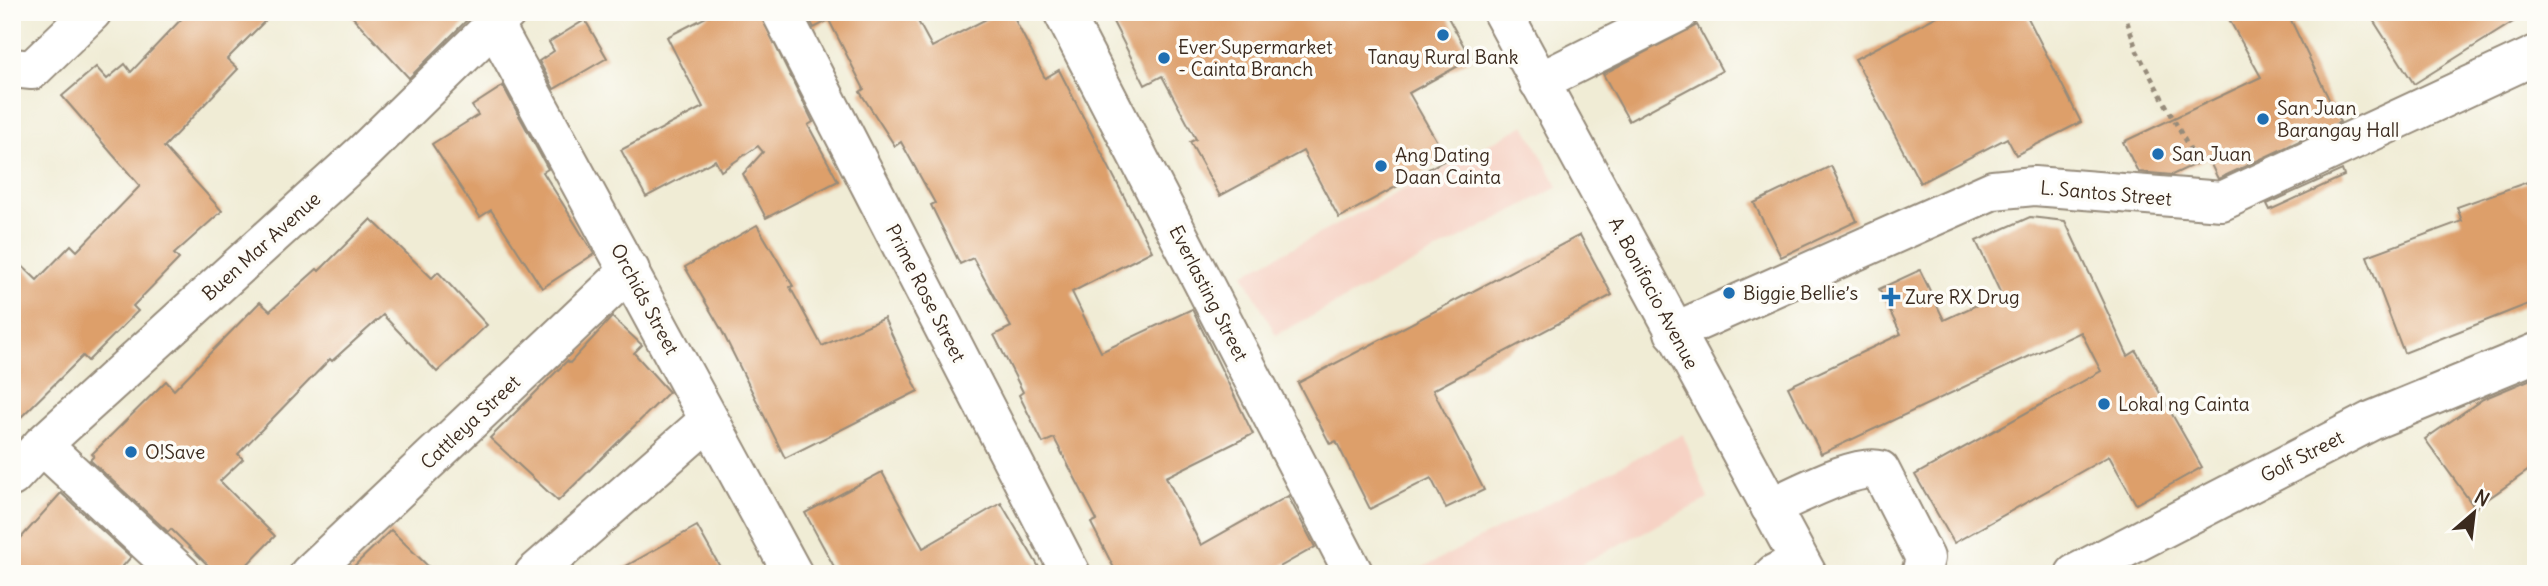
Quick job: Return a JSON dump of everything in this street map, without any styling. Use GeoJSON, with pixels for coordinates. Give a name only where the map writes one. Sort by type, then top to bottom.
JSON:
{"type":"FeatureCollection","features":[{"type":"Feature","properties":{"kind":"street"},"geometry":{"type":"LineString","coordinates":[[12,68],[32,70],[92,12]]}},
{"type":"Feature","properties":{"kind":"street","name":"Prime Rose Street"},"geometry":{"type":"LineString","coordinates":[[781,12],[1071,574]]}},
{"type":"Feature","properties":{"kind":"street","name":"Everlasting Street"},"geometry":{"type":"LineString","coordinates":[[1063,12],[1354,574]]}},
{"type":"Feature","properties":{"kind":"street","name":"A. Bonifacio Avenue"},"geometry":{"type":"LineString","coordinates":[[1502,12],[1770,507],[1794,569]]}},
{"type":"Feature","properties":{"kind":"street"},"geometry":{"type":"LineString","coordinates":[[1539,82],[1679,12]]}},
{"type":"Feature","properties":{"kind":"street","name":"Orchids Street"},"geometry":{"type":"LineString","coordinates":[[501,19],[630,270],[793,574]]}},
{"type":"Feature","properties":{"kind":"street","name":"Buen Mar Avenue"},"geometry":{"type":"LineString","coordinates":[[12,477],[42,445],[364,152],[501,19]]}},
{"type":"Feature","properties":{"kind":"street","name":"L. Santos Street"},"geometry":{"type":"LineString","coordinates":[[1674,332],[1993,190],[2034,186],[2222,201],[2536,55]]}},
{"type":"Feature","properties":{"kind":"street","name":"Cattleya Street"},"geometry":{"type":"LineString","coordinates":[[309,574],[630,270]]}},
{"type":"Feature","properties":{"kind":"street","name":"Golf Street"},"geometry":{"type":"LineString","coordinates":[[2074,574],[2371,421],[2536,353]]}},
{"type":"Feature","properties":{"kind":"street"},"geometry":{"type":"LineString","coordinates":[[534,574],[709,420]]}},
{"type":"Feature","properties":{"kind":"street"},"geometry":{"type":"LineString","coordinates":[[42,445],[181,574]]}},
{"type":"Feature","properties":{"kind":"street"},"geometry":{"type":"LineString","coordinates":[[1770,507],[1836,479],[1871,468],[1880,470],[1925,558],[1921,574]]}},
{"type":"Feature","properties":{"kind":"path"},"geometry":{"type":"LineString","coordinates":[[2124,12],[2137,51],[2182,138],[2222,201]]}},
{"type":"Feature","properties":{"kind":"shaded area"},"geometry":{"type":"Polygon","coordinates":[[[1525,125],[1558,187],[1276,335],[1243,274],[1525,125]]]}},
{"type":"Feature","properties":{"kind":"shaded area"},"geometry":{"type":"Polygon","coordinates":[[[1683,434],[1708,499],[1562,574],[1410,574],[1683,434]]]}},
{"type":"Feature","properties":{"kind":"building"},"geometry":{"type":"Polygon","coordinates":[[[188,12],[274,12],[227,59],[238,69],[164,147],[222,211],[174,254],[179,259],[133,306],[138,311],[88,361],[83,356],[12,426],[12,256],[37,280],[71,245],[77,251],[140,186],[62,96],[96,67],[107,79],[125,64],[131,72],[188,12]]]}},
{"type":"Feature","properties":{"kind":"building"},"geometry":{"type":"Polygon","coordinates":[[[348,12],[475,12],[409,78],[348,12]]]}},
{"type":"Feature","properties":{"kind":"building"},"geometry":{"type":"Polygon","coordinates":[[[716,12],[759,12],[813,122],[808,125],[838,181],[766,218],[743,174],[763,152],[758,146],[721,171],[715,160],[646,197],[621,150],[703,107],[667,37],[716,12]]]}},
{"type":"Feature","properties":{"kind":"building"},"geometry":{"type":"Polygon","coordinates":[[[806,12],[913,12],[932,47],[1000,12],[1011,12],[1045,78],[1059,70],[1152,251],[1072,292],[1101,352],[1192,309],[1253,434],[1166,477],[1201,545],[1288,496],[1315,547],[1267,574],[1117,574],[1091,523],[1097,520],[1054,438],[1043,443],[1019,395],[1023,392],[994,335],[1011,327],[973,258],[960,264],[931,205],[935,203],[901,142],[895,146],[860,92],[864,89],[829,20],[814,28],[806,12]]]}},
{"type":"Feature","properties":{"kind":"building"},"geometry":{"type":"Polygon","coordinates":[[[1108,12],[1445,12],[1471,59],[1409,93],[1447,159],[1339,218],[1303,151],[1220,196],[1190,142],[1196,139],[1162,76],[1145,85],[1108,12]]]}},
{"type":"Feature","properties":{"kind":"building"},"geometry":{"type":"Polygon","coordinates":[[[1945,12],[2025,12],[2081,122],[2016,155],[2007,138],[1920,183],[1855,59],[1945,12]]]}},
{"type":"Feature","properties":{"kind":"building","name":"San Juan Barangay Hall"},"geometry":{"type":"Polygon","coordinates":[[[2225,12],[2287,12],[2340,122],[2218,179],[2208,158],[2172,175],[2138,172],[2123,142],[2261,77],[2225,12]]]}},
{"type":"Feature","properties":{"kind":"building"},"geometry":{"type":"Polygon","coordinates":[[[2368,12],[2529,12],[2414,84],[2368,12]]]}},
{"type":"Feature","properties":{"kind":"building"},"geometry":{"type":"Polygon","coordinates":[[[585,20],[607,58],[554,89],[539,61],[554,51],[549,42],[585,20]]]}},
{"type":"Feature","properties":{"kind":"building"},"geometry":{"type":"Polygon","coordinates":[[[1697,25],[1722,71],[1629,121],[1603,74],[1697,25]]]}},
{"type":"Feature","properties":{"kind":"building"},"geometry":{"type":"Polygon","coordinates":[[[503,86],[548,169],[543,172],[594,254],[542,288],[491,210],[480,217],[432,144],[478,115],[472,106],[503,86]]]}},
{"type":"Feature","properties":{"kind":"building"},"geometry":{"type":"Polygon","coordinates":[[[1831,166],[1857,221],[1781,257],[1754,203],[1831,166]]]}},
{"type":"Feature","properties":{"kind":"building"},"geometry":{"type":"Polygon","coordinates":[[[2342,170],[2344,176],[2270,210],[2267,204],[2342,170]]]}},
{"type":"Feature","properties":{"kind":"building"},"geometry":{"type":"Polygon","coordinates":[[[2536,179],[2536,301],[2404,353],[2367,256],[2462,221],[2457,207],[2536,179]]]}},
{"type":"Feature","properties":{"kind":"building"},"geometry":{"type":"Polygon","coordinates":[[[2030,217],[2065,221],[2128,356],[2136,351],[2202,467],[2136,504],[2109,456],[1954,543],[1915,475],[2101,371],[2081,332],[1821,454],[1788,387],[1901,334],[1879,289],[1920,270],[1944,320],[2001,294],[1976,241],[2030,217]]]}},
{"type":"Feature","properties":{"kind":"building"},"geometry":{"type":"Polygon","coordinates":[[[371,219],[432,278],[438,272],[487,325],[437,372],[383,315],[332,361],[330,359],[238,454],[243,459],[220,481],[275,536],[238,574],[217,574],[171,529],[168,532],[90,460],[94,456],[92,454],[166,381],[174,390],[260,302],[270,311],[317,269],[319,271],[371,219]]]}},
{"type":"Feature","properties":{"kind":"building"},"geometry":{"type":"Polygon","coordinates":[[[757,225],[793,286],[790,287],[822,346],[884,318],[918,391],[785,458],[721,329],[685,267],[757,225]]]}},
{"type":"Feature","properties":{"kind":"building"},"geometry":{"type":"Polygon","coordinates":[[[1580,235],[1612,295],[1433,390],[1484,490],[1446,508],[1431,478],[1370,509],[1336,441],[1330,444],[1298,383],[1580,235]]]}},
{"type":"Feature","properties":{"kind":"building"},"geometry":{"type":"Polygon","coordinates":[[[612,317],[642,345],[634,353],[669,392],[558,501],[490,438],[567,361],[570,363],[612,317]]]}},
{"type":"Feature","properties":{"kind":"building"},"geometry":{"type":"Polygon","coordinates":[[[2536,377],[2536,465],[2475,508],[2425,439],[2483,399],[2536,377]]]}},
{"type":"Feature","properties":{"kind":"building"},"geometry":{"type":"Polygon","coordinates":[[[882,472],[923,548],[1001,503],[1043,574],[838,574],[805,513],[882,472]]]}},
{"type":"Feature","properties":{"kind":"building"},"geometry":{"type":"Polygon","coordinates":[[[61,493],[131,557],[116,574],[12,574],[12,548],[61,493]]]}},
{"type":"Feature","properties":{"kind":"building"},"geometry":{"type":"Polygon","coordinates":[[[697,526],[724,574],[612,574],[697,526]]]}},
{"type":"Feature","properties":{"kind":"building"},"geometry":{"type":"Polygon","coordinates":[[[391,530],[436,574],[346,574],[391,530]]]}},
{"type":"Feature","properties":{"kind":"place","name":"Tanay Rural Bank"},"geometry":{"type":"Point","coordinates":[1443,35]}},
{"type":"Feature","properties":{"kind":"place","name":"Ever Supermarket - Cainta Branch"},"geometry":{"type":"Point","coordinates":[1164,58]}},
{"type":"Feature","properties":{"kind":"place","name":"San Juan Barangay Hall"},"geometry":{"type":"Point","coordinates":[2263,119]}},
{"type":"Feature","properties":{"kind":"place","name":"San Juan"},"geometry":{"type":"Point","coordinates":[2158,154]}},
{"type":"Feature","properties":{"kind":"place","name":"Ang Dating Daan Cainta"},"geometry":{"type":"Point","coordinates":[1381,166]}},
{"type":"Feature","properties":{"kind":"place","name":"Biggie Bellie’s"},"geometry":{"type":"Point","coordinates":[1729,293]}},
{"type":"Feature","properties":{"kind":"place","name":"Zure RX Drug"},"geometry":{"type":"Point","coordinates":[1891,297]}},
{"type":"Feature","properties":{"kind":"place","name":"Lokal ng Cainta"},"geometry":{"type":"Point","coordinates":[2104,404]}},
{"type":"Feature","properties":{"kind":"place","name":"O!Save"},"geometry":{"type":"Point","coordinates":[131,452]}}]}
